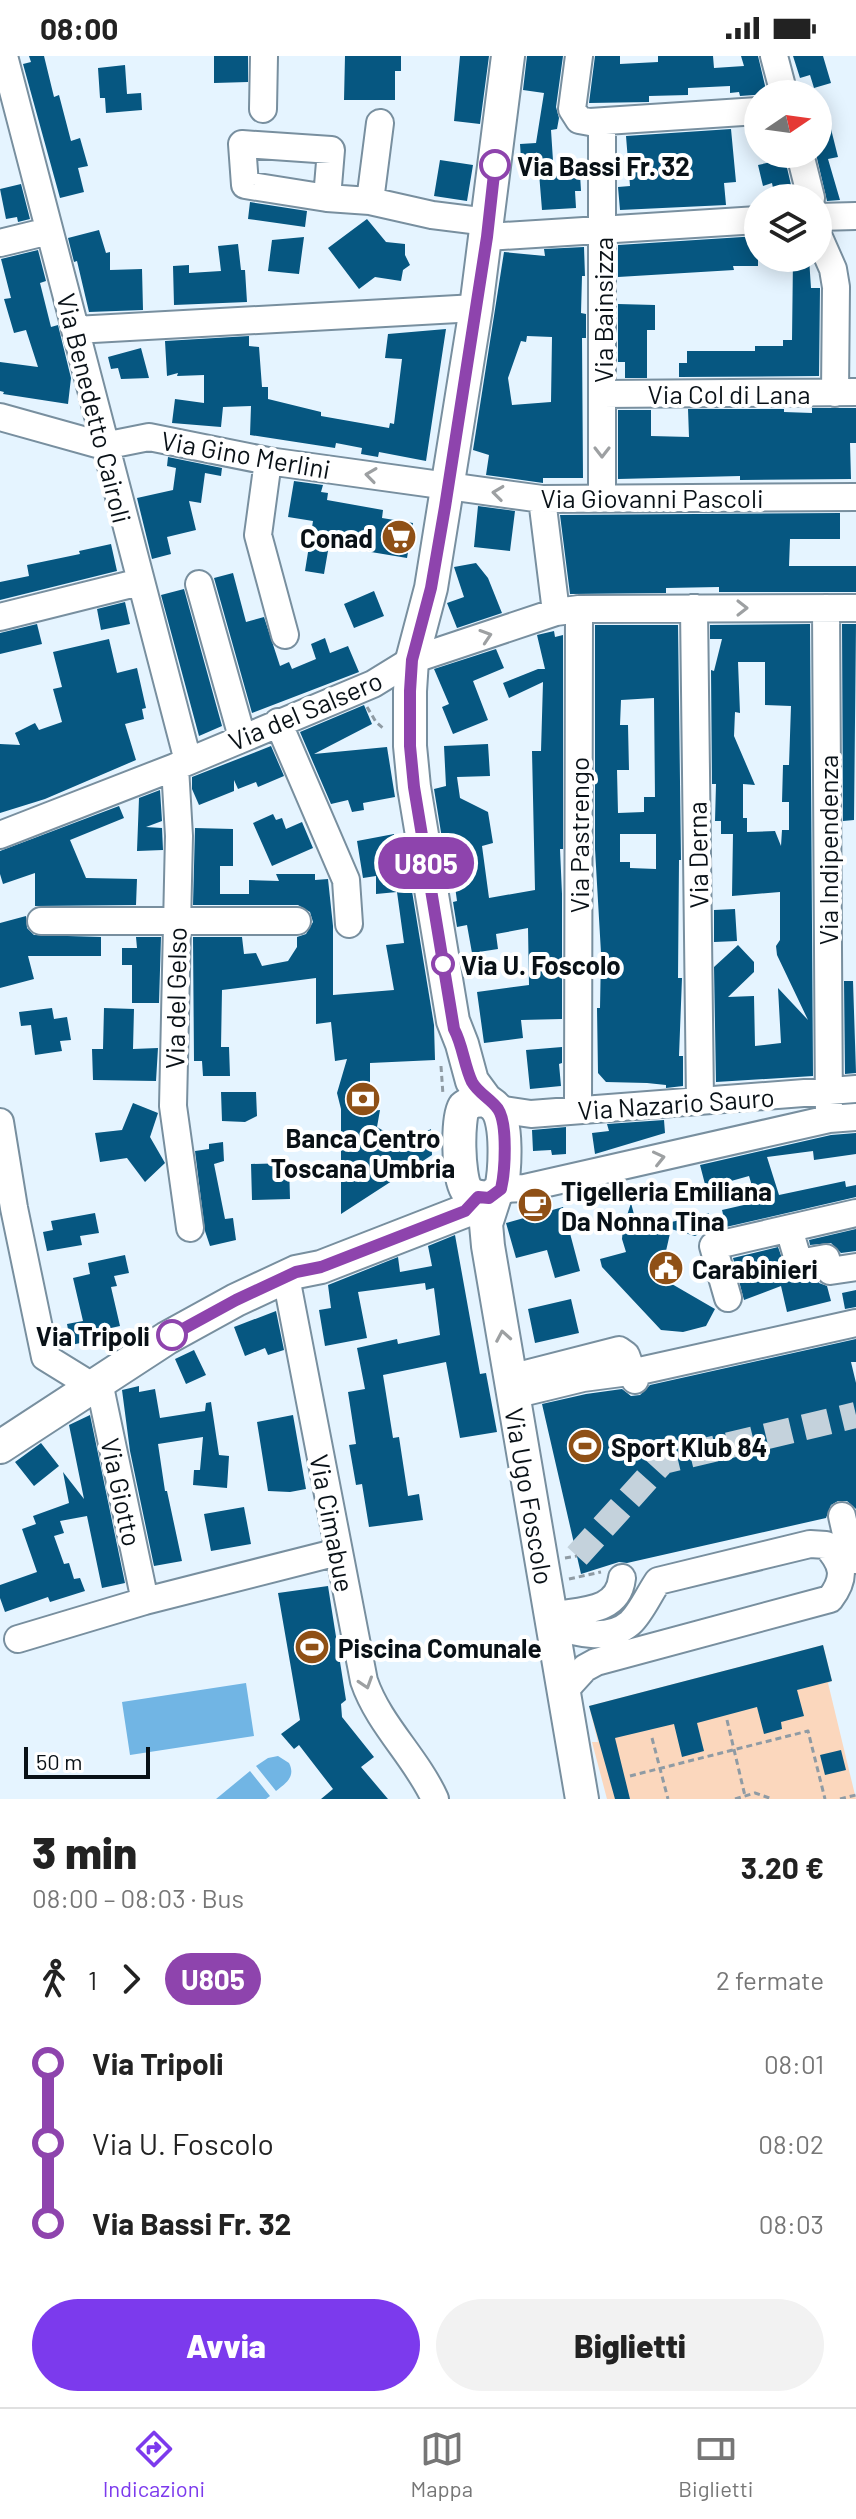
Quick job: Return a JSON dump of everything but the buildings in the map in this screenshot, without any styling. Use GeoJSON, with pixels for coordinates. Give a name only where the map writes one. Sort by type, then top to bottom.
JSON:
{"type":"FeatureCollection","features":[{"type":"Feature","properties":{"kind":"main road"},"geometry":{"type":"LineString","coordinates":[[484,1189],[481,1107],[462,1044],[454,1029],[414,787],[410,732],[412,660],[431,588],[448,486],[488,229],[508,56]]}},
{"type":"Feature","properties":{"kind":"main road"},"geometry":{"type":"LineString","coordinates":[[0,1447],[167,1338],[291,1274],[316,1256],[452,1199],[484,1189],[505,1172],[501,1121],[481,1107]]}},
{"type":"Feature","properties":{"kind":"main road","name":"Via Ugo Foscolo"},"geometry":{"type":"LineString","coordinates":[[484,1189],[488,1246],[582,1799]]}},
{"type":"Feature","properties":{"kind":"street","name":"Via Benedetto Cairoli"},"geometry":{"type":"LineString","coordinates":[[4,56],[140,582],[181,764]]}},
{"type":"Feature","properties":{"kind":"street"},"geometry":{"type":"LineString","coordinates":[[263,109],[264,56]]}},
{"type":"Feature","properties":{"kind":"street"},"geometry":{"type":"LineString","coordinates":[[579,56],[573,114],[579,120],[602,122],[744,112]]}},
{"type":"Feature","properties":{"kind":"street"},"geometry":{"type":"LineString","coordinates":[[774,56],[780,80]]}},
{"type":"Feature","properties":{"kind":"street","name":"Via Bainsizza"},"geometry":{"type":"LineString","coordinates":[[602,122],[602,498]]}},
{"type":"Feature","properties":{"kind":"street"},"geometry":{"type":"LineString","coordinates":[[370,201],[380,123]]}},
{"type":"Feature","properties":{"kind":"street"},"geometry":{"type":"LineString","coordinates":[[327,198],[370,201],[488,229],[602,230],[744,221]]}},
{"type":"Feature","properties":{"kind":"street"},"geometry":{"type":"LineString","coordinates":[[832,217],[856,216]]}},
{"type":"Feature","properties":{"kind":"street"},"geometry":{"type":"LineString","coordinates":[[0,243],[49,231]]}},
{"type":"Feature","properties":{"kind":"street"},"geometry":{"type":"LineString","coordinates":[[832,267],[845,392]]}},
{"type":"Feature","properties":{"kind":"street"},"geometry":{"type":"LineString","coordinates":[[75,330],[476,308]]}},
{"type":"Feature","properties":{"kind":"street","name":"Via Col di Lana"},"geometry":{"type":"LineString","coordinates":[[602,394],[845,392]]}},
{"type":"Feature","properties":{"kind":"street","name":"Via Gino Merlini"},"geometry":{"type":"LineString","coordinates":[[0,417],[104,446],[149,437],[268,461],[448,486]]}},
{"type":"Feature","properties":{"kind":"street"},"geometry":{"type":"LineString","coordinates":[[268,461],[258,535],[285,635]]}},
{"type":"Feature","properties":{"kind":"street","name":"Via Giovanni Pascoli"},"geometry":{"type":"LineString","coordinates":[[448,486],[542,499],[856,497]]}},
{"type":"Feature","properties":{"kind":"street","name":"Via Pastrengo"},"geometry":{"type":"LineString","coordinates":[[542,499],[568,610],[578,1109]]}},
{"type":"Feature","properties":{"kind":"street"},"geometry":{"type":"LineString","coordinates":[[0,617],[140,582]]}},
{"type":"Feature","properties":{"kind":"street"},"geometry":{"type":"LineString","coordinates":[[199,584],[242,737]]}},
{"type":"Feature","properties":{"kind":"street","name":"Via Derna"},"geometry":{"type":"LineString","coordinates":[[694,608],[700,1101]]}},
{"type":"Feature","properties":{"kind":"street","name":"Via Indipendenza"},"geometry":{"type":"LineString","coordinates":[[826,608],[829,1119]]}},
{"type":"Feature","properties":{"kind":"street","name":"Via del Salsero"},"geometry":{"type":"LineString","coordinates":[[0,835],[373,684],[412,660],[568,610],[856,608]]}},
{"type":"Feature","properties":{"kind":"street"},"geometry":{"type":"LineString","coordinates":[[278,722],[346,880],[349,924]]}},
{"type":"Feature","properties":{"kind":"street","name":"Via del Gelso"},"geometry":{"type":"LineString","coordinates":[[181,764],[173,1106],[190,1228]]}},
{"type":"Feature","properties":{"kind":"street"},"geometry":{"type":"LineString","coordinates":[[41,921],[297,921]]}},
{"type":"Feature","properties":{"kind":"street","name":"Via Nazario Sauro"},"geometry":{"type":"LineString","coordinates":[[481,1107],[531,1114],[856,1089]]}},
{"type":"Feature","properties":{"kind":"street"},"geometry":{"type":"LineString","coordinates":[[484,1189],[525,1188],[829,1119],[856,1117]]}},
{"type":"Feature","properties":{"kind":"street"},"geometry":{"type":"LineString","coordinates":[[0,1122],[14,1208],[45,1357],[96,1384]]}},
{"type":"Feature","properties":{"kind":"street"},"geometry":{"type":"LineString","coordinates":[[728,1298],[713,1246],[856,1213]]}},
{"type":"Feature","properties":{"kind":"street"},"geometry":{"type":"LineString","coordinates":[[789,1229],[799,1263],[826,1258],[830,1271],[856,1267]]}},
{"type":"Feature","properties":{"kind":"street","name":"Via Cimabue"},"geometry":{"type":"LineString","coordinates":[[291,1274],[338,1552],[367,1689],[379,1713],[420,1771],[435,1799]]}},
{"type":"Feature","properties":{"kind":"street"},"geometry":{"type":"LineString","coordinates":[[512,1386],[644,1370],[856,1323]]}},
{"type":"Feature","properties":{"kind":"street"},"geometry":{"type":"LineString","coordinates":[[512,1386],[619,1350],[626,1355],[635,1380]]}},
{"type":"Feature","properties":{"kind":"street","name":"Via Giotto"},"geometry":{"type":"LineString","coordinates":[[96,1384],[145,1601]]}},
{"type":"Feature","properties":{"kind":"street"},"geometry":{"type":"LineString","coordinates":[[842,1516],[851,1556],[856,1560]]}},
{"type":"Feature","properties":{"kind":"street"},"geometry":{"type":"LineString","coordinates":[[552,1620],[586,1636],[620,1629],[631,1622],[658,1581],[810,1544],[826,1545],[838,1559],[841,1574],[839,1588],[830,1599],[596,1662],[585,1668],[564,1691]]}},
{"type":"Feature","properties":{"kind":"street"},"geometry":{"type":"LineString","coordinates":[[18,1639],[145,1601],[338,1552]]}},
{"type":"Feature","properties":{"kind":"street"},"geometry":{"type":"LineString","coordinates":[[552,1620],[609,1604],[620,1592],[622,1578]]}},
{"type":"Feature","properties":{"kind":"path"},"geometry":{"type":"LineString","coordinates":[[727,1720],[745,1796]]}},
{"type":"Feature","properties":{"kind":"path"},"geometry":{"type":"LineString","coordinates":[[630,1776],[808,1731],[825,1799]]}},
{"type":"Feature","properties":{"kind":"path"},"geometry":{"type":"LineString","coordinates":[[652,1738],[668,1799]]}},
{"type":"Feature","properties":{"kind":"path"},"geometry":{"type":"LineString","coordinates":[[735,1799],[755,1793],[772,1799]]}},
{"type":"Feature","properties":{"kind":"path"},"geometry":{"type":"LineString","coordinates":[[840,1799],[856,1795]]}},
{"type":"Feature","properties":{"kind":"shaded area"},"geometry":{"type":"Polygon","coordinates":[[[823,1645],[832,1681],[828,1683],[856,1799],[607,1799],[592,1742],[598,1742],[589,1706],[823,1645]]]}},
{"type":"Feature","properties":{"kind":"water"},"geometry":{"type":"Polygon","coordinates":[[[246,1683],[254,1736],[130,1755],[122,1702],[246,1683]]]}},
{"type":"Feature","properties":{"kind":"water"},"geometry":{"type":"Polygon","coordinates":[[[278,1756],[289,1763],[291,1772],[289,1779],[276,1791],[256,1766],[278,1756]]]}},
{"type":"Feature","properties":{"kind":"water"},"geometry":{"type":"Polygon","coordinates":[[[250,1771],[270,1796],[266,1799],[216,1799],[250,1771]]]}},
{"type":"Feature","properties":{"kind":"tunnel"},"geometry":{"type":"LineString","coordinates":[[577,1556],[663,1461],[856,1415]]}},
{"type":"Feature","properties":{"kind":"bus line","name":"U805"},"geometry":{"type":"LineString","coordinates":[[172,1335],[296,1272],[321,1267],[465,1211],[478,1197],[489,1198],[501,1189],[505,1172],[501,1121],[497,1109],[472,1081],[462,1044],[454,1029],[410,746],[412,660],[431,588],[487,237],[495,165]]}},
{"type":"Feature","properties":{"kind":"place","name":"Via Bassi Fr. 32"},"geometry":{"type":"Point","coordinates":[495,165]}},
{"type":"Feature","properties":{"kind":"place","name":"Conad"},"geometry":{"type":"Point","coordinates":[399,537]}},
{"type":"Feature","properties":{"kind":"place","name":"Via U. Foscolo"},"geometry":{"type":"Point","coordinates":[443,964]}},
{"type":"Feature","properties":{"kind":"place","name":"Banca Centro Toscana Umbria"},"geometry":{"type":"Point","coordinates":[363,1099]}},
{"type":"Feature","properties":{"kind":"place","name":"Tigelleria Emiliana Da Nonna Tina"},"geometry":{"type":"Point","coordinates":[535,1205]}},
{"type":"Feature","properties":{"kind":"place","name":"Carabinieri"},"geometry":{"type":"Point","coordinates":[666,1268]}},
{"type":"Feature","properties":{"kind":"place","name":"Via Tripoli"},"geometry":{"type":"Point","coordinates":[172,1335]}},
{"type":"Feature","properties":{"kind":"place","name":"Sport Klub 84"},"geometry":{"type":"Point","coordinates":[585,1446]}},
{"type":"Feature","properties":{"kind":"place","name":"Piscina Comunale"},"geometry":{"type":"Point","coordinates":[312,1647]}}]}
